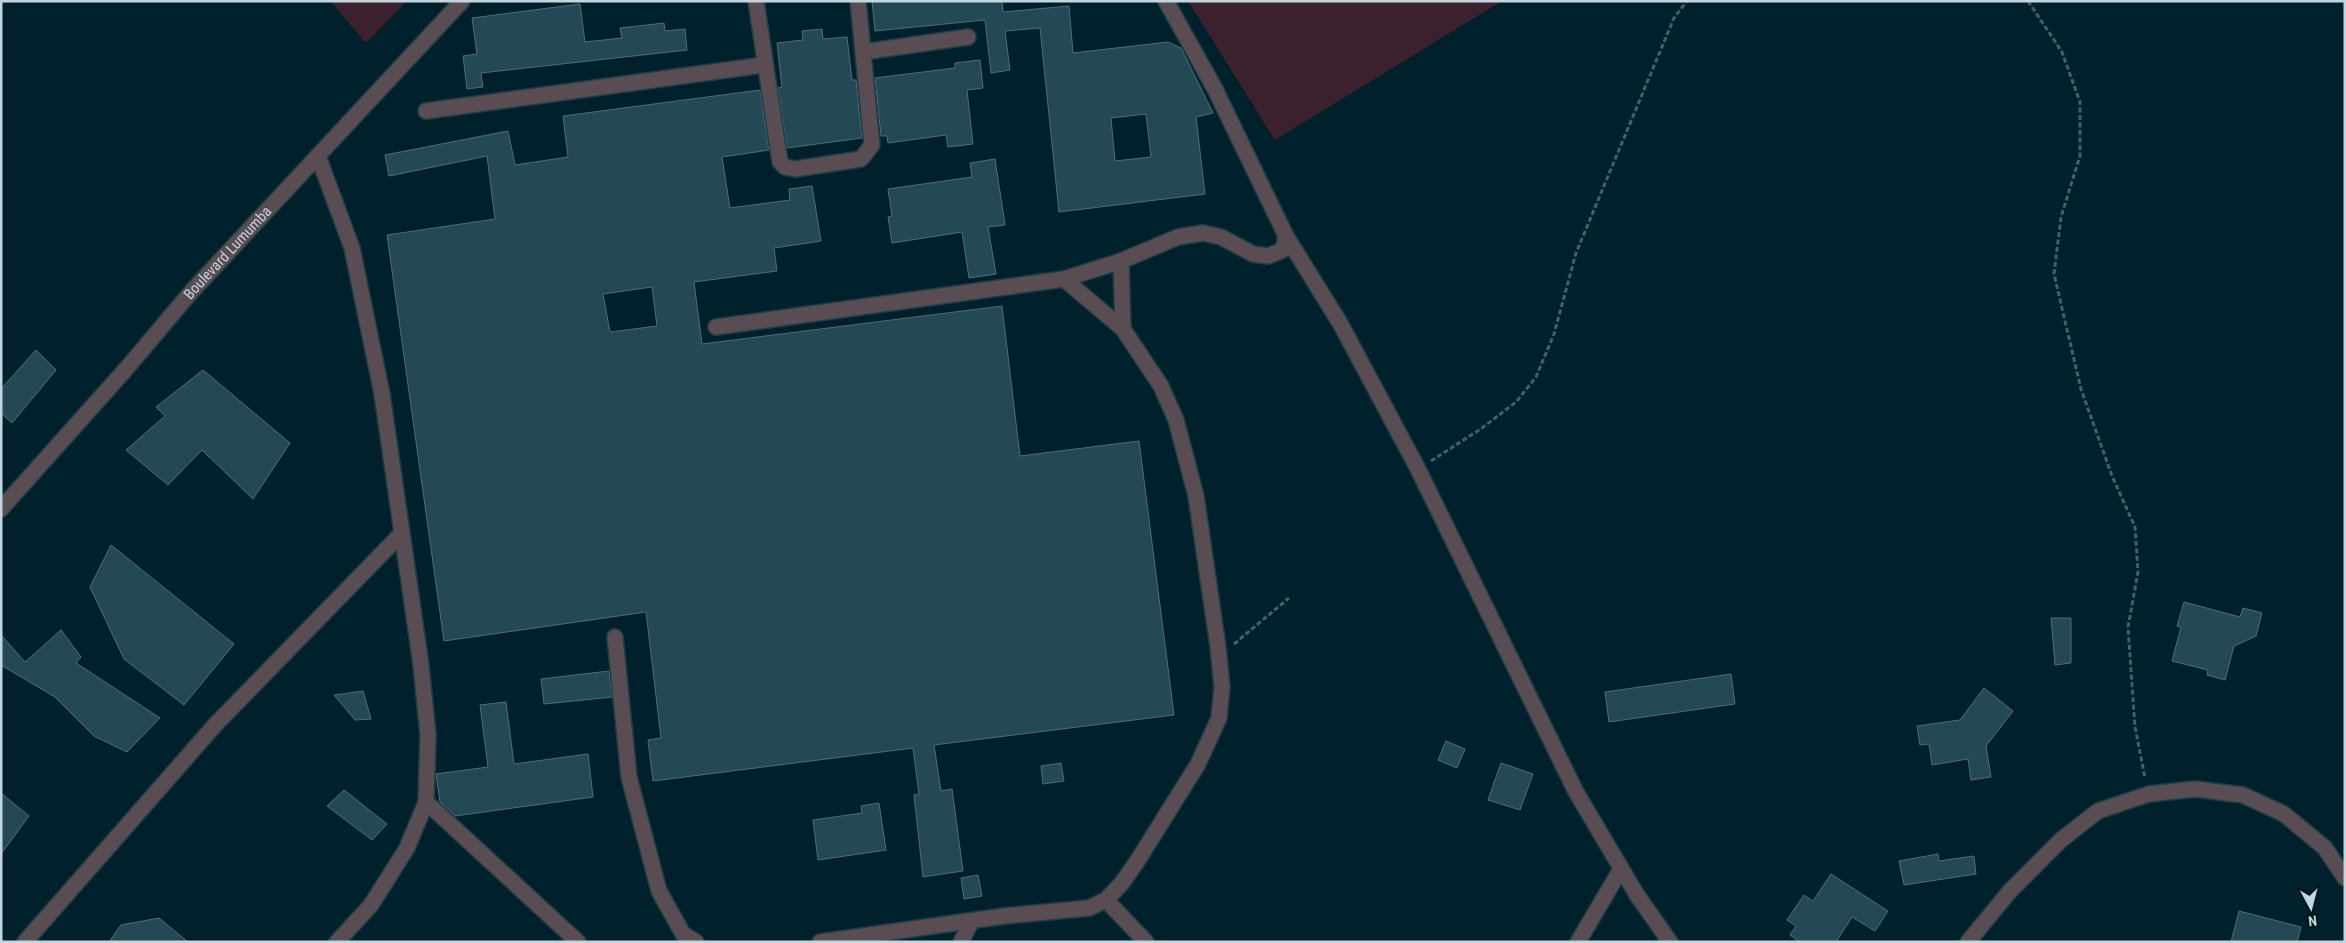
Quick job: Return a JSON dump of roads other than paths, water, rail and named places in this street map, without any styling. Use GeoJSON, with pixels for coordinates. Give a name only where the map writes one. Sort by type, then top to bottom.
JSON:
{"type":"FeatureCollection","features":[{"type":"Feature","properties":{"kind":"street","name":"Boulevard Lumumba"},"geometry":{"type":"LineString","coordinates":[[1,509],[126,369],[192,291],[462,1]]}},
{"type":"Feature","properties":{"kind":"street"},"geometry":{"type":"LineString","coordinates":[[756,1],[764,65],[780,162],[785,168],[861,160],[872,145],[858,1]]}},
{"type":"Feature","properties":{"kind":"street"},"geometry":{"type":"LineString","coordinates":[[1166,1],[1215,89],[1286,236],[1340,323],[1418,469],[1576,792],[1621,869],[1670,942]]}},
{"type":"Feature","properties":{"kind":"street"},"geometry":{"type":"LineString","coordinates":[[864,52],[968,37]]}},
{"type":"Feature","properties":{"kind":"street"},"geometry":{"type":"LineString","coordinates":[[426,111],[764,65]]}},
{"type":"Feature","properties":{"kind":"street"},"geometry":{"type":"LineString","coordinates":[[318,156],[344,222],[356,264],[382,394],[421,665],[428,735],[426,802],[407,848],[371,906],[337,942]]}},
{"type":"Feature","properties":{"kind":"street"},"geometry":{"type":"LineString","coordinates":[[716,327],[1064,279],[1121,261],[1178,237],[1204,233],[1221,237],[1254,254],[1268,256],[1283,250],[1286,236]]}},
{"type":"Feature","properties":{"kind":"street"},"geometry":{"type":"LineString","coordinates":[[1121,261],[1122,329]]}},
{"type":"Feature","properties":{"kind":"street"},"geometry":{"type":"LineString","coordinates":[[820,942],[1004,916],[1090,908],[1106,900],[1122,883],[1138,860],[1201,756],[1219,718],[1222,686],[1196,496],[1176,420],[1161,386],[1122,329],[1064,279]]}},
{"type":"Feature","properties":{"kind":"street"},"geometry":{"type":"LineString","coordinates":[[25,942],[215,725],[402,533]]}},
{"type":"Feature","properties":{"kind":"street"},"geometry":{"type":"LineString","coordinates":[[614,637],[629,777],[659,891],[683,934],[696,942]]}},
{"type":"Feature","properties":{"kind":"street"},"geometry":{"type":"LineString","coordinates":[[1968,942],[2010,892],[2061,840],[2098,811],[2149,794],[2195,789],[2243,795],[2284,814],[2325,848],[2345,878]]}},
{"type":"Feature","properties":{"kind":"street"},"geometry":{"type":"LineString","coordinates":[[426,802],[578,942]]}},
{"type":"Feature","properties":{"kind":"street"},"geometry":{"type":"LineString","coordinates":[[1578,942],[1621,869]]}},
{"type":"Feature","properties":{"kind":"street"},"geometry":{"type":"LineString","coordinates":[[1106,900],[1146,942]]}},
{"type":"Feature","properties":{"kind":"street"},"geometry":{"type":"LineString","coordinates":[[961,942],[971,922]]}}]}
